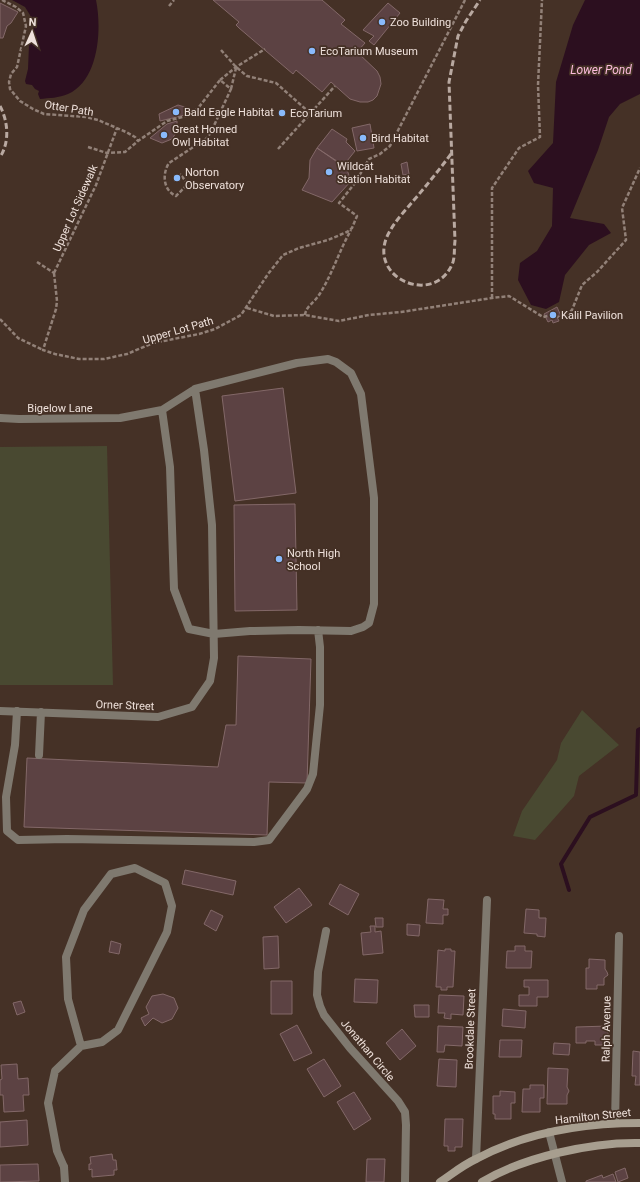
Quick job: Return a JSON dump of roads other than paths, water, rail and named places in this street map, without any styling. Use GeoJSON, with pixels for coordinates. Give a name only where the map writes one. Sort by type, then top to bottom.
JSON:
{"type":"FeatureCollection","features":[{"type":"Feature","properties":{"kind":"main road","name":"Hamilton Street"},"geometry":{"type":"LineString","coordinates":[[440,1182],[476,1159],[501,1147],[549,1132],[588,1125],[640,1122]]}},
{"type":"Feature","properties":{"kind":"main road"},"geometry":{"type":"LineString","coordinates":[[482,1182],[491,1176],[521,1164],[555,1154],[591,1146],[640,1143]]}},
{"type":"Feature","properties":{"kind":"street"},"geometry":{"type":"LineString","coordinates":[[328,360],[336,362],[351,373],[361,394],[374,498],[374,604],[369,623],[352,631],[250,631],[214,634],[189,629],[174,588],[170,467],[162,410],[195,389],[297,363],[328,360]]}},
{"type":"Feature","properties":{"kind":"street","name":"Orner Street"},"geometry":{"type":"LineString","coordinates":[[0,711],[158,717],[192,707],[210,681],[214,658],[212,525],[204,450],[195,389]]}},
{"type":"Feature","properties":{"kind":"street","name":"Bigelow Lane"},"geometry":{"type":"LineString","coordinates":[[0,418],[120,418],[162,410]]}},
{"type":"Feature","properties":{"kind":"street"},"geometry":{"type":"LineString","coordinates":[[17,711],[14,746],[6,797],[7,831],[18,840],[67,839],[254,842],[269,840],[307,789],[313,774],[320,705],[320,647],[318,630]]}},
{"type":"Feature","properties":{"kind":"street"},"geometry":{"type":"LineString","coordinates":[[39,756],[41,712]]}},
{"type":"Feature","properties":{"kind":"street"},"geometry":{"type":"LineString","coordinates":[[66,1182],[64,1167],[57,1151],[48,1103],[55,1071],[81,1046],[102,1042],[118,1030],[167,932],[172,906],[165,883],[135,868],[111,874],[84,910],[66,957],[68,999],[81,1046]]}},
{"type":"Feature","properties":{"kind":"street","name":"Brookdale Street"},"geometry":{"type":"LineString","coordinates":[[476,1159],[487,900]]}},
{"type":"Feature","properties":{"kind":"street","name":"Jonathan Circle"},"geometry":{"type":"LineString","coordinates":[[326,931],[318,972],[317,995],[320,1006],[324,1015],[350,1048],[398,1101],[404,1112],[406,1125],[405,1182]]}},
{"type":"Feature","properties":{"kind":"street","name":"Ralph Avenue"},"geometry":{"type":"LineString","coordinates":[[615,1123],[619,936]]}},
{"type":"Feature","properties":{"kind":"street"},"geometry":{"type":"LineString","coordinates":[[549,1132],[562,1182]]}},
{"type":"Feature","properties":{"kind":"water"},"geometry":{"type":"Polygon","coordinates":[[[12,0],[96,0],[99,25],[96,53],[92,66],[86,77],[78,87],[68,94],[54,98],[40,99],[38,94],[39,91],[32,85],[26,84],[25,81],[28,69],[29,45],[33,26],[30,15],[25,7],[12,0]]]}},
{"type":"Feature","properties":{"kind":"water","name":"Lower Pond"},"geometry":{"type":"Polygon","coordinates":[[[585,0],[640,0],[640,94],[620,104],[609,117],[598,150],[570,218],[604,224],[611,233],[589,245],[565,275],[559,302],[546,309],[531,305],[518,280],[520,263],[537,251],[552,226],[553,188],[534,183],[528,171],[553,143],[556,82],[573,25],[585,0]]]}},
{"type":"Feature","properties":{"kind":"waterway"},"geometry":{"type":"LineString","coordinates":[[569,890],[561,864],[590,817],[636,795],[638,730],[640,729]]}},
{"type":"Feature","properties":{"kind":"railway"},"geometry":{"type":"LineString","coordinates":[[451,154],[398,218],[386,239],[384,254],[388,266],[396,276],[408,283],[421,285],[434,283],[445,275],[453,262],[455,241],[449,82],[458,36],[480,0]]}},
{"type":"Feature","properties":{"kind":"railway"},"geometry":{"type":"LineString","coordinates":[[0,106],[5,118],[7,132],[7,138],[0,157]]}},
{"type":"Feature","properties":{"kind":"place","name":"Zoo Building"},"geometry":{"type":"Point","coordinates":[382,22]}},
{"type":"Feature","properties":{"kind":"place","name":"EcoTarium Museum"},"geometry":{"type":"Point","coordinates":[312,51]}},
{"type":"Feature","properties":{"kind":"place","name":"Bald Eagle Habitat"},"geometry":{"type":"Point","coordinates":[176,112]}},
{"type":"Feature","properties":{"kind":"place","name":"EcoTarium"},"geometry":{"type":"Point","coordinates":[282,113]}},
{"type":"Feature","properties":{"kind":"place","name":"Great Horned Owl Habitat"},"geometry":{"type":"Point","coordinates":[164,135]}},
{"type":"Feature","properties":{"kind":"place","name":"Bird Habitat"},"geometry":{"type":"Point","coordinates":[363,138]}},
{"type":"Feature","properties":{"kind":"place","name":"Wildcat Station Habitat"},"geometry":{"type":"Point","coordinates":[329,172]}},
{"type":"Feature","properties":{"kind":"place","name":"Norton Observatory"},"geometry":{"type":"Point","coordinates":[177,178]}},
{"type":"Feature","properties":{"kind":"place","name":"Kalil Pavilion"},"geometry":{"type":"Point","coordinates":[553,315]}},
{"type":"Feature","properties":{"kind":"place","name":"North High School"},"geometry":{"type":"Point","coordinates":[279,559]}}]}
